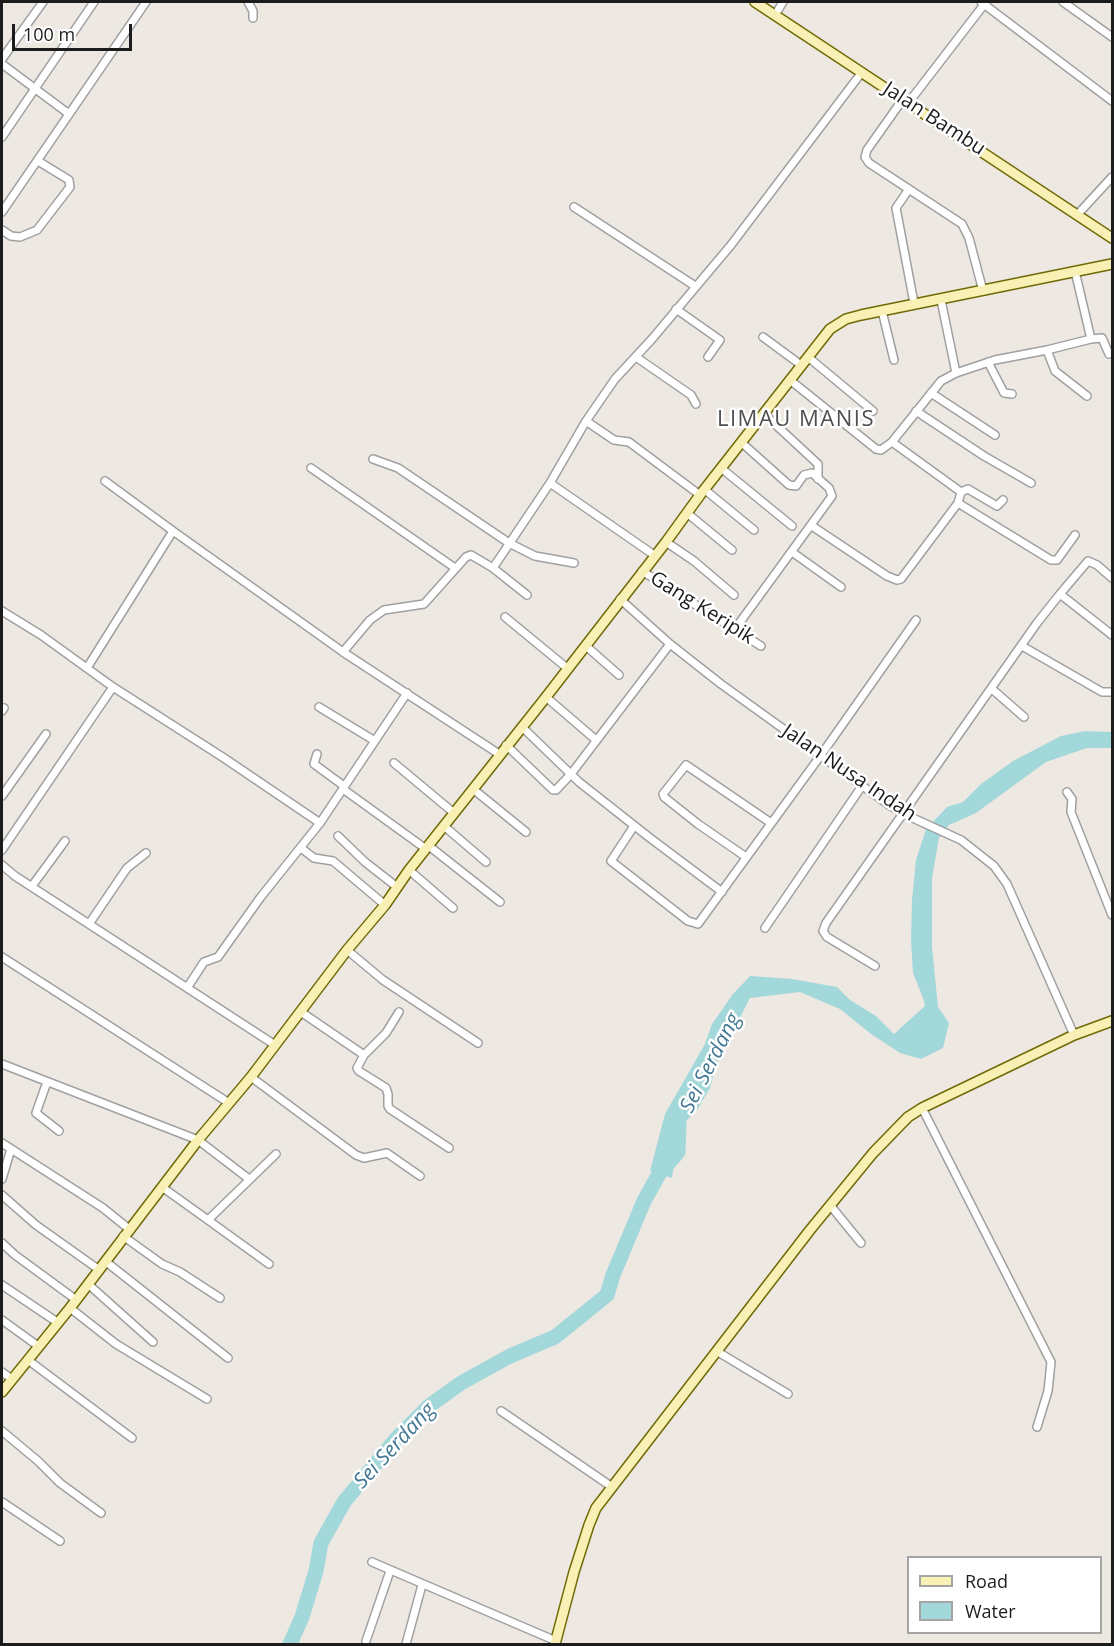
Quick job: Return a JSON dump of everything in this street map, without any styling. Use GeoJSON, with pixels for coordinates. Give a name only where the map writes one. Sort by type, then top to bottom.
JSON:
{"type":"FeatureCollection","features":[{"type":"Feature","properties":{"kind":"main road","name":"Jalan Bambu"},"geometry":{"type":"LineString","coordinates":[[755,2],[1113,238]]}},
{"type":"Feature","properties":{"kind":"main road"},"geometry":{"type":"LineString","coordinates":[[2,1392],[198,1140],[251,1077],[347,950],[385,905],[409,870],[586,646],[702,492],[830,329],[846,319],[914,303],[941,300],[1113,264]]}},
{"type":"Feature","properties":{"kind":"main road"},"geometry":{"type":"LineString","coordinates":[[555,1642],[565,1601],[596,1508],[830,1204],[890,1134],[908,1117],[922,1108],[1074,1035],[1113,1021]]}},
{"type":"Feature","properties":{"kind":"street"},"geometry":{"type":"LineString","coordinates":[[2,59],[43,2]]}},
{"type":"Feature","properties":{"kind":"street"},"geometry":{"type":"LineString","coordinates":[[2,136],[94,2]]}},
{"type":"Feature","properties":{"kind":"street"},"geometry":{"type":"LineString","coordinates":[[2,212],[146,2]]}},
{"type":"Feature","properties":{"kind":"street"},"geometry":{"type":"LineString","coordinates":[[248,2],[253,11],[253,18]]}},
{"type":"Feature","properties":{"kind":"street"},"geometry":{"type":"LineString","coordinates":[[775,15],[783,2]]}},
{"type":"Feature","properties":{"kind":"street"},"geometry":{"type":"LineString","coordinates":[[983,291],[969,238],[962,224],[869,163],[866,157],[867,150],[984,2],[1113,101]]}},
{"type":"Feature","properties":{"kind":"street"},"geometry":{"type":"LineString","coordinates":[[1063,2],[1113,37]]}},
{"type":"Feature","properties":{"kind":"street"},"geometry":{"type":"LineString","coordinates":[[2,64],[69,114]]}},
{"type":"Feature","properties":{"kind":"street"},"geometry":{"type":"LineString","coordinates":[[493,568],[615,379],[731,245],[862,72]]}},
{"type":"Feature","properties":{"kind":"street"},"geometry":{"type":"LineString","coordinates":[[2,230],[11,236],[20,237],[38,230],[70,187],[69,180],[38,161]]}},
{"type":"Feature","properties":{"kind":"street"},"geometry":{"type":"LineString","coordinates":[[1078,214],[1113,177]]}},
{"type":"Feature","properties":{"kind":"street"},"geometry":{"type":"LineString","coordinates":[[909,189],[896,208],[914,303]]}},
{"type":"Feature","properties":{"kind":"street"},"geometry":{"type":"LineString","coordinates":[[574,207],[695,286]]}},
{"type":"Feature","properties":{"kind":"street"},"geometry":{"type":"LineString","coordinates":[[1075,271],[1092,339]]}},
{"type":"Feature","properties":{"kind":"street"},"geometry":{"type":"LineString","coordinates":[[941,300],[956,373]]}},
{"type":"Feature","properties":{"kind":"street"},"geometry":{"type":"LineString","coordinates":[[676,309],[720,340],[708,357]]}},
{"type":"Feature","properties":{"kind":"street"},"geometry":{"type":"LineString","coordinates":[[882,311],[894,360]]}},
{"type":"Feature","properties":{"kind":"street"},"geometry":{"type":"LineString","coordinates":[[762,337],[801,365]]}},
{"type":"Feature","properties":{"kind":"street"},"geometry":{"type":"LineString","coordinates":[[790,380],[876,449],[883,449],[892,442],[941,381],[956,373],[988,362],[1102,338],[1111,353],[1113,363]]}},
{"type":"Feature","properties":{"kind":"street"},"geometry":{"type":"LineString","coordinates":[[1047,350],[1055,371],[1087,396]]}},
{"type":"Feature","properties":{"kind":"street"},"geometry":{"type":"LineString","coordinates":[[636,357],[691,395],[696,404]]}},
{"type":"Feature","properties":{"kind":"street"},"geometry":{"type":"LineString","coordinates":[[808,357],[873,411]]}},
{"type":"Feature","properties":{"kind":"street"},"geometry":{"type":"LineString","coordinates":[[988,362],[1004,393],[1012,394]]}},
{"type":"Feature","properties":{"kind":"street"},"geometry":{"type":"LineString","coordinates":[[931,393],[995,435]]}},
{"type":"Feature","properties":{"kind":"street"},"geometry":{"type":"LineString","coordinates":[[916,411],[984,456],[1031,483]]}},
{"type":"Feature","properties":{"kind":"street"},"geometry":{"type":"LineString","coordinates":[[764,414],[818,464],[818,479]]}},
{"type":"Feature","properties":{"kind":"street"},"geometry":{"type":"LineString","coordinates":[[586,421],[614,440],[629,442],[754,530]]}},
{"type":"Feature","properties":{"kind":"street"},"geometry":{"type":"LineString","coordinates":[[892,442],[962,492]]}},
{"type":"Feature","properties":{"kind":"street"},"geometry":{"type":"LineString","coordinates":[[735,629],[832,496],[829,488],[812,473],[808,473],[796,486],[789,484],[741,443]]}},
{"type":"Feature","properties":{"kind":"street"},"geometry":{"type":"LineString","coordinates":[[373,459],[380,464],[398,468],[508,543],[535,556],[574,563]]}},
{"type":"Feature","properties":{"kind":"street"},"geometry":{"type":"LineString","coordinates":[[311,468],[455,568]]}},
{"type":"Feature","properties":{"kind":"street"},"geometry":{"type":"LineString","coordinates":[[721,468],[792,526]]}},
{"type":"Feature","properties":{"kind":"street"},"geometry":{"type":"LineString","coordinates":[[105,481],[343,652],[499,754]]}},
{"type":"Feature","properties":{"kind":"street"},"geometry":{"type":"LineString","coordinates":[[550,483],[654,555]]}},
{"type":"Feature","properties":{"kind":"street"},"geometry":{"type":"LineString","coordinates":[[812,526],[887,576],[897,580],[901,579],[958,502],[962,492],[968,489],[997,506],[1003,500]]}},
{"type":"Feature","properties":{"kind":"street"},"geometry":{"type":"LineString","coordinates":[[958,502],[1051,561],[1057,560],[1075,535]]}},
{"type":"Feature","properties":{"kind":"street"},"geometry":{"type":"LineString","coordinates":[[687,513],[732,550]]}},
{"type":"Feature","properties":{"kind":"street"},"geometry":{"type":"LineString","coordinates":[[87,668],[173,531]]}},
{"type":"Feature","properties":{"kind":"street"},"geometry":{"type":"LineString","coordinates":[[666,542],[694,561],[734,595]]}},
{"type":"Feature","properties":{"kind":"street"},"geometry":{"type":"LineString","coordinates":[[792,552],[841,587]]}},
{"type":"Feature","properties":{"kind":"street"},"geometry":{"type":"LineString","coordinates":[[343,652],[370,620],[384,610],[424,604],[455,568],[471,555],[493,568],[527,595]]}},
{"type":"Feature","properties":{"kind":"street"},"geometry":{"type":"LineString","coordinates":[[875,966],[827,936],[823,931],[826,923],[1060,594],[1088,561],[1113,578]]}},
{"type":"Feature","properties":{"kind":"street","name":"Gang Keripik"},"geometry":{"type":"LineString","coordinates":[[642,571],[761,646]]}},
{"type":"Feature","properties":{"kind":"street"},"geometry":{"type":"LineString","coordinates":[[1060,594],[1113,634]]}},
{"type":"Feature","properties":{"kind":"street","name":"Jalan Nusa Indah"},"geometry":{"type":"LineString","coordinates":[[620,599],[670,644],[721,684],[862,786],[904,814],[962,840],[994,866],[1007,884],[1074,1035]]}},
{"type":"Feature","properties":{"kind":"street"},"geometry":{"type":"LineString","coordinates":[[2,611],[41,635],[112,687],[224,758],[320,823]]}},
{"type":"Feature","properties":{"kind":"street"},"geometry":{"type":"LineString","coordinates":[[505,617],[567,668]]}},
{"type":"Feature","properties":{"kind":"street"},"geometry":{"type":"LineString","coordinates":[[634,826],[611,861],[688,921],[698,924],[916,620]]}},
{"type":"Feature","properties":{"kind":"street"},"geometry":{"type":"LineString","coordinates":[[506,745],[554,790],[571,774],[670,644]]}},
{"type":"Feature","properties":{"kind":"street"},"geometry":{"type":"LineString","coordinates":[[586,646],[619,675]]}},
{"type":"Feature","properties":{"kind":"street"},"geometry":{"type":"LineString","coordinates":[[1022,646],[1102,692],[1113,692]]}},
{"type":"Feature","properties":{"kind":"street"},"geometry":{"type":"LineString","coordinates":[[2,850],[112,687]]}},
{"type":"Feature","properties":{"kind":"street"},"geometry":{"type":"LineString","coordinates":[[992,689],[1024,717]]}},
{"type":"Feature","properties":{"kind":"street"},"geometry":{"type":"LineString","coordinates":[[187,988],[204,962],[218,957],[260,898],[320,823],[407,693]]}},
{"type":"Feature","properties":{"kind":"street"},"geometry":{"type":"LineString","coordinates":[[546,697],[596,740]]}},
{"type":"Feature","properties":{"kind":"street"},"geometry":{"type":"LineString","coordinates":[[319,707],[375,741]]}},
{"type":"Feature","properties":{"kind":"street"},"geometry":{"type":"LineString","coordinates":[[522,727],[571,774],[634,826],[722,892]]}},
{"type":"Feature","properties":{"kind":"street"},"geometry":{"type":"LineString","coordinates":[[2,796],[46,734]]}},
{"type":"Feature","properties":{"kind":"street"},"geometry":{"type":"LineString","coordinates":[[317,754],[314,764],[500,903]]}},
{"type":"Feature","properties":{"kind":"street"},"geometry":{"type":"LineString","coordinates":[[394,763],[454,813]]}},
{"type":"Feature","properties":{"kind":"street"},"geometry":{"type":"LineString","coordinates":[[746,857],[698,824],[663,794],[686,765],[771,823]]}},
{"type":"Feature","properties":{"kind":"street"},"geometry":{"type":"LineString","coordinates":[[765,928],[862,786]]}},
{"type":"Feature","properties":{"kind":"street"},"geometry":{"type":"LineString","coordinates":[[473,789],[526,832]]}},
{"type":"Feature","properties":{"kind":"street"},"geometry":{"type":"LineString","coordinates":[[1067,792],[1072,799],[1071,812],[1113,915]]}},
{"type":"Feature","properties":{"kind":"street"},"geometry":{"type":"LineString","coordinates":[[444,826],[486,862]]}},
{"type":"Feature","properties":{"kind":"street"},"geometry":{"type":"LineString","coordinates":[[338,836],[365,862],[397,887]]}},
{"type":"Feature","properties":{"kind":"street"},"geometry":{"type":"LineString","coordinates":[[32,886],[65,841]]}},
{"type":"Feature","properties":{"kind":"street"},"geometry":{"type":"LineString","coordinates":[[301,848],[314,858],[333,861],[385,905]]}},
{"type":"Feature","properties":{"kind":"street"},"geometry":{"type":"LineString","coordinates":[[89,924],[127,868],[147,853]]}},
{"type":"Feature","properties":{"kind":"street"},"geometry":{"type":"LineString","coordinates":[[2,865],[15,876],[275,1045]]}},
{"type":"Feature","properties":{"kind":"street"},"geometry":{"type":"LineString","coordinates":[[409,870],[453,908]]}},
{"type":"Feature","properties":{"kind":"street"},"geometry":{"type":"LineString","coordinates":[[347,950],[383,980],[478,1043]]}},
{"type":"Feature","properties":{"kind":"street"},"geometry":{"type":"LineString","coordinates":[[2,957],[229,1103]]}},
{"type":"Feature","properties":{"kind":"street"},"geometry":{"type":"LineString","coordinates":[[301,1012],[364,1055]]}},
{"type":"Feature","properties":{"kind":"street"},"geometry":{"type":"LineString","coordinates":[[399,1012],[386,1032],[364,1055],[357,1068],[386,1088],[390,1109],[449,1148]]}},
{"type":"Feature","properties":{"kind":"street"},"geometry":{"type":"LineString","coordinates":[[2,1064],[198,1140],[249,1179]]}},
{"type":"Feature","properties":{"kind":"street"},"geometry":{"type":"LineString","coordinates":[[251,1077],[356,1155],[364,1158],[387,1153],[420,1176]]}},
{"type":"Feature","properties":{"kind":"street"},"geometry":{"type":"LineString","coordinates":[[47,1082],[36,1113],[59,1131]]}},
{"type":"Feature","properties":{"kind":"street"},"geometry":{"type":"LineString","coordinates":[[922,1108],[1051,1362],[1048,1391],[1037,1427]]}},
{"type":"Feature","properties":{"kind":"street"},"geometry":{"type":"LineString","coordinates":[[2,1143],[103,1208],[162,1264],[180,1272],[220,1298]]}},
{"type":"Feature","properties":{"kind":"street"},"geometry":{"type":"LineString","coordinates":[[2,1179],[11,1149]]}},
{"type":"Feature","properties":{"kind":"street"},"geometry":{"type":"LineString","coordinates":[[208,1220],[276,1154]]}},
{"type":"Feature","properties":{"kind":"street"},"geometry":{"type":"LineString","coordinates":[[162,1187],[269,1264]]}},
{"type":"Feature","properties":{"kind":"street"},"geometry":{"type":"LineString","coordinates":[[2,1195],[36,1225],[98,1269]]}},
{"type":"Feature","properties":{"kind":"street"},"geometry":{"type":"LineString","coordinates":[[830,1204],[861,1243]]}},
{"type":"Feature","properties":{"kind":"street"},"geometry":{"type":"LineString","coordinates":[[2,1243],[116,1344],[207,1399]]}},
{"type":"Feature","properties":{"kind":"street"},"geometry":{"type":"LineString","coordinates":[[105,1261],[228,1358]]}},
{"type":"Feature","properties":{"kind":"street"},"geometry":{"type":"LineString","coordinates":[[88,1284],[153,1342]]}},
{"type":"Feature","properties":{"kind":"street"},"geometry":{"type":"LineString","coordinates":[[2,1285],[57,1322]]}},
{"type":"Feature","properties":{"kind":"street"},"geometry":{"type":"LineString","coordinates":[[2,1320],[38,1346]]}},
{"type":"Feature","properties":{"kind":"street"},"geometry":{"type":"LineString","coordinates":[[718,1352],[788,1394]]}},
{"type":"Feature","properties":{"kind":"street"},"geometry":{"type":"LineString","coordinates":[[28,1360],[132,1438]]}},
{"type":"Feature","properties":{"kind":"street"},"geometry":{"type":"LineString","coordinates":[[2,1372],[12,1379]]}},
{"type":"Feature","properties":{"kind":"street"},"geometry":{"type":"LineString","coordinates":[[501,1411],[612,1487]]}},
{"type":"Feature","properties":{"kind":"street"},"geometry":{"type":"LineString","coordinates":[[2,1431],[60,1483],[101,1513]]}},
{"type":"Feature","properties":{"kind":"street"},"geometry":{"type":"LineString","coordinates":[[2,1502],[60,1541]]}},
{"type":"Feature","properties":{"kind":"street"},"geometry":{"type":"LineString","coordinates":[[372,1562],[555,1642]]}},
{"type":"Feature","properties":{"kind":"street"},"geometry":{"type":"LineString","coordinates":[[366,1641],[390,1571]]}},
{"type":"Feature","properties":{"kind":"street"},"geometry":{"type":"LineString","coordinates":[[406,1644],[422,1585]]}},
{"type":"Feature","properties":{"kind":"water"},"geometry":{"type":"Polygon","coordinates":[[[1085,731],[1112,732],[1112,748],[1087,748],[1046,762],[976,813],[949,825],[939,838],[932,878],[932,947],[938,1007],[949,1023],[943,1048],[921,1059],[900,1053],[871,1034],[840,1009],[800,992],[750,998],[716,1065],[710,1088],[697,1110],[683,1124],[672,1178],[650,1171],[665,1114],[705,1044],[712,1024],[733,994],[750,976],[792,979],[837,987],[850,1000],[876,1016],[894,1034],[925,1006],[913,973],[911,941],[916,860],[926,829],[947,807],[963,802],[981,784],[1013,761],[1061,736],[1085,731]]]}},
{"type":"Feature","properties":{"kind":"waterway","name":"Sei Serdang"},"geometry":{"type":"LineString","coordinates":[[290,1644],[302,1617],[316,1571],[321,1543],[344,1502],[397,1438],[429,1406],[461,1383],[510,1356],[555,1337],[607,1295],[644,1201],[659,1174],[678,1152],[679,1122]]}},
{"type":"Feature","properties":{"kind":"district","name":"LIMAU MANIS"},"geometry":{"type":"Point","coordinates":[796,420]}}]}
